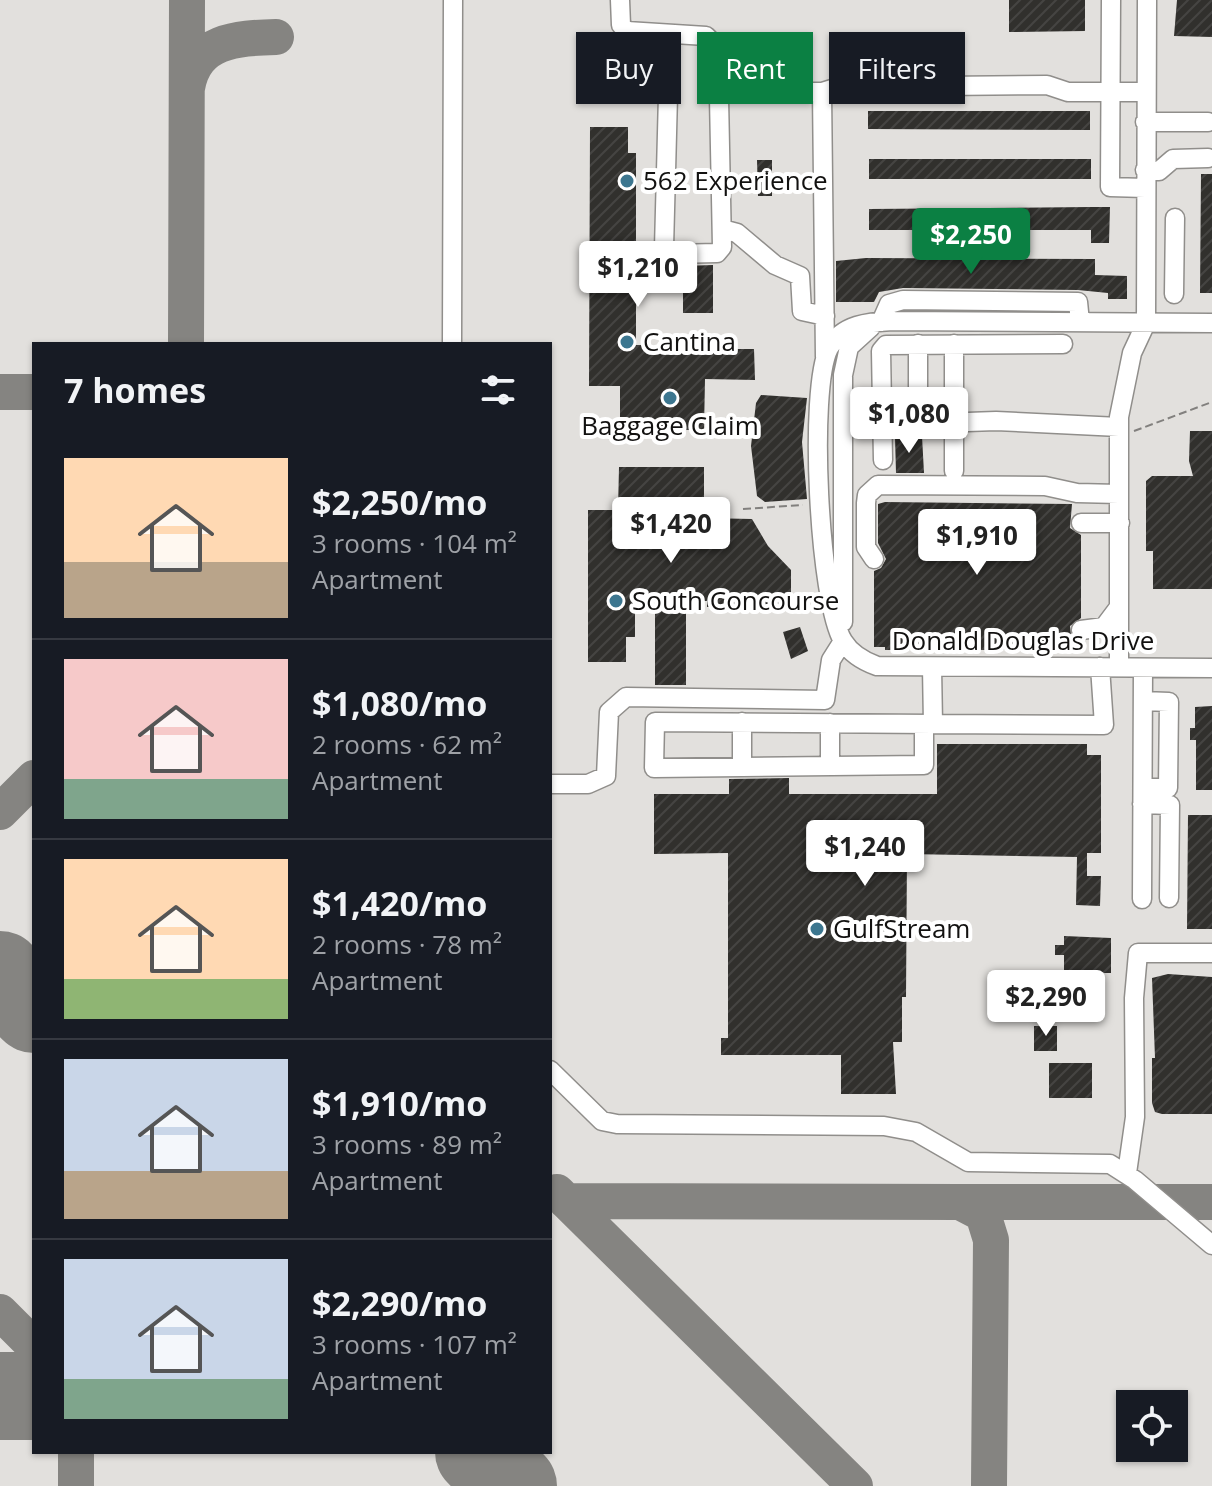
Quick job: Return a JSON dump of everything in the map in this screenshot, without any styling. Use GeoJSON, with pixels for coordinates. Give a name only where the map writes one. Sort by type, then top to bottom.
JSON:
{"type":"FeatureCollection","features":[{"type":"Feature","properties":{"kind":"street"},"geometry":{"type":"LineString","coordinates":[[452,342],[453,0]]}},
{"type":"Feature","properties":{"kind":"street"},"geometry":{"type":"LineString","coordinates":[[620,0],[621,25],[632,32]]}},
{"type":"Feature","properties":{"kind":"street"},"geometry":{"type":"LineString","coordinates":[[1111,0],[1110,187],[1145,179],[1173,159],[1208,158]]}},
{"type":"Feature","properties":{"kind":"street"},"geometry":{"type":"LineString","coordinates":[[932,667],[928,724],[924,765],[654,768],[655,722],[742,722],[928,724],[1104,725],[1119,607],[1119,494],[1123,426],[1132,353],[1146,323],[1147,0]]}},
{"type":"Feature","properties":{"kind":"street"},"geometry":{"type":"LineString","coordinates":[[668,104],[664,248],[672,254],[717,253],[722,247],[718,48],[706,36],[681,35]]}},
{"type":"Feature","properties":{"kind":"street"},"geometry":{"type":"LineString","coordinates":[[813,92],[838,87],[1047,85],[1068,92],[1145,92]]}},
{"type":"Feature","properties":{"kind":"street"},"geometry":{"type":"LineString","coordinates":[[822,92],[825,316],[819,435],[822,535],[829,598],[843,641]]}},
{"type":"Feature","properties":{"kind":"street"},"geometry":{"type":"LineString","coordinates":[[1145,122],[1208,122]]}},
{"type":"Feature","properties":{"kind":"street"},"geometry":{"type":"LineString","coordinates":[[1174,294],[1175,218]]}},
{"type":"Feature","properties":{"kind":"street"},"geometry":{"type":"LineString","coordinates":[[722,229],[737,233],[775,265],[800,276],[802,311],[825,316]]}},
{"type":"Feature","properties":{"kind":"street"},"geometry":{"type":"LineString","coordinates":[[1145,255],[1175,255]]}},
{"type":"Feature","properties":{"kind":"street"},"geometry":{"type":"LineString","coordinates":[[825,359],[840,334],[853,327],[881,322],[1212,323]]}},
{"type":"Feature","properties":{"kind":"street"},"geometry":{"type":"LineString","coordinates":[[830,766],[825,700],[831,660],[843,641],[844,367],[854,339],[881,322]]}},
{"type":"Feature","properties":{"kind":"street"},"geometry":{"type":"LineString","coordinates":[[918,344],[918,425]]}},
{"type":"Feature","properties":{"kind":"street"},"geometry":{"type":"LineString","coordinates":[[954,344],[954,471]]}},
{"type":"Feature","properties":{"kind":"street"},"geometry":{"type":"LineString","coordinates":[[883,460],[881,351],[886,345],[1063,344]]}},
{"type":"Feature","properties":{"kind":"street"},"geometry":{"type":"LineString","coordinates":[[882,425],[1075,422],[1081,417],[1123,426]]}},
{"type":"Feature","properties":{"kind":"street"},"geometry":{"type":"LineString","coordinates":[[874,559],[866,547],[866,503],[867,495],[878,485],[1045,486],[1069,492],[1119,494]]}},
{"type":"Feature","properties":{"kind":"street"},"geometry":{"type":"LineString","coordinates":[[1081,523],[1120,523]]}},
{"type":"Feature","properties":{"kind":"street"},"geometry":{"type":"LineString","coordinates":[[1081,630],[1104,627],[1119,607]]}},
{"type":"Feature","properties":{"kind":"street","name":"Donald Douglas Drive"},"geometry":{"type":"LineString","coordinates":[[843,641],[860,659],[877,666],[1212,668]]}},
{"type":"Feature","properties":{"kind":"street"},"geometry":{"type":"LineString","coordinates":[[1142,899],[1143,668]]}},
{"type":"Feature","properties":{"kind":"street"},"geometry":{"type":"LineString","coordinates":[[552,784],[588,784],[606,776],[609,712],[626,697],[825,700]]}},
{"type":"Feature","properties":{"kind":"street"},"geometry":{"type":"LineString","coordinates":[[1142,796],[1168,788],[1169,716],[1169,702],[1143,701]]}},
{"type":"Feature","properties":{"kind":"street"},"geometry":{"type":"LineString","coordinates":[[742,722],[742,767]]}},
{"type":"Feature","properties":{"kind":"street"},"geometry":{"type":"LineString","coordinates":[[1142,796],[1170,805],[1169,898]]}},
{"type":"Feature","properties":{"kind":"street"},"geometry":{"type":"LineString","coordinates":[[1127,1173],[1135,1117],[1134,998],[1138,953],[1212,953]]}},
{"type":"Feature","properties":{"kind":"street"},"geometry":{"type":"LineString","coordinates":[[552,1072],[602,1121],[617,1124],[900,1128],[916,1132],[968,1162],[1100,1162],[1127,1173],[1212,1245]]}},
{"type":"Feature","properties":{"kind":"path"},"geometry":{"type":"LineString","coordinates":[[1123,426],[1212,402]]}},
{"type":"Feature","properties":{"kind":"path"},"geometry":{"type":"LineString","coordinates":[[743,509],[808,504]]}},
{"type":"Feature","properties":{"kind":"building"},"geometry":{"type":"Polygon","coordinates":[[[1009,0],[1085,0],[1085,31],[1009,32],[1009,0]]]}},
{"type":"Feature","properties":{"kind":"building"},"geometry":{"type":"Polygon","coordinates":[[[1177,0],[1212,0],[1212,37],[1174,36],[1177,0]]]}},
{"type":"Feature","properties":{"kind":"building"},"geometry":{"type":"Polygon","coordinates":[[[868,111],[1090,111],[1090,130],[868,129],[868,111]]]}},
{"type":"Feature","properties":{"kind":"building"},"geometry":{"type":"Polygon","coordinates":[[[590,127],[628,127],[628,153],[636,153],[636,268],[641,268],[641,288],[636,288],[636,345],[642,345],[642,349],[754,349],[755,380],[705,379],[704,430],[620,430],[620,386],[589,386],[590,127]]]}},
{"type":"Feature","properties":{"kind":"building"},"geometry":{"type":"Polygon","coordinates":[[[869,159],[1091,159],[1091,179],[869,179],[869,159]]]}},
{"type":"Feature","properties":{"kind":"building"},"geometry":{"type":"Polygon","coordinates":[[[757,160],[772,160],[772,196],[758,196],[757,160]]]}},
{"type":"Feature","properties":{"kind":"building"},"geometry":{"type":"Polygon","coordinates":[[[1201,174],[1212,174],[1212,293],[1200,293],[1201,174]]]}},
{"type":"Feature","properties":{"kind":"building"},"geometry":{"type":"Polygon","coordinates":[[[1110,207],[1109,243],[1091,243],[1091,230],[869,230],[869,209],[1110,207]]]}},
{"type":"Feature","properties":{"kind":"building"},"geometry":{"type":"Polygon","coordinates":[[[866,258],[1095,259],[1095,275],[1127,276],[1127,299],[1108,299],[1108,293],[1078,290],[903,288],[879,292],[874,302],[836,302],[836,261],[866,258]]]}},
{"type":"Feature","properties":{"kind":"building"},"geometry":{"type":"Polygon","coordinates":[[[713,265],[713,313],[683,313],[683,266],[713,265]]]}},
{"type":"Feature","properties":{"kind":"building"},"geometry":{"type":"Polygon","coordinates":[[[761,395],[807,398],[802,442],[807,499],[765,502],[757,496],[751,446],[756,403],[761,395]]]}},
{"type":"Feature","properties":{"kind":"building"},"geometry":{"type":"Polygon","coordinates":[[[1190,431],[1212,431],[1212,589],[1153,589],[1153,551],[1146,551],[1146,481],[1152,476],[1193,476],[1189,461],[1190,431]]]}},
{"type":"Feature","properties":{"kind":"building"},"geometry":{"type":"Polygon","coordinates":[[[922,436],[924,473],[896,473],[895,437],[922,436]]]}},
{"type":"Feature","properties":{"kind":"building"},"geometry":{"type":"Polygon","coordinates":[[[619,467],[704,467],[704,518],[752,519],[768,546],[791,570],[791,606],[707,607],[707,601],[686,601],[686,685],[655,685],[655,601],[635,601],[635,637],[626,637],[626,662],[588,662],[588,510],[618,510],[619,467]]]}},
{"type":"Feature","properties":{"kind":"building"},"geometry":{"type":"Polygon","coordinates":[[[878,504],[1072,504],[1070,528],[1081,535],[1081,618],[1070,626],[1073,650],[885,650],[885,647],[874,647],[874,571],[881,568],[886,559],[878,543],[878,504]]]}},
{"type":"Feature","properties":{"kind":"building"},"geometry":{"type":"Polygon","coordinates":[[[800,627],[808,651],[791,659],[783,632],[800,627]]]}},
{"type":"Feature","properties":{"kind":"building"},"geometry":{"type":"Polygon","coordinates":[[[1212,706],[1212,790],[1196,790],[1196,740],[1190,740],[1190,728],[1195,728],[1195,707],[1212,706]]]}},
{"type":"Feature","properties":{"kind":"building","name":"GulfStream"},"geometry":{"type":"Polygon","coordinates":[[[937,744],[1087,744],[1087,755],[1101,755],[1101,853],[1087,853],[1087,876],[1101,876],[1100,906],[1076,905],[1077,857],[907,854],[906,997],[902,997],[902,1042],[893,1042],[896,1094],[841,1094],[841,1055],[721,1055],[721,1038],[728,1038],[728,853],[654,854],[654,794],[729,794],[729,779],[789,778],[789,794],[937,794],[937,744]]]}},
{"type":"Feature","properties":{"kind":"building"},"geometry":{"type":"Polygon","coordinates":[[[1188,815],[1212,815],[1212,929],[1187,929],[1188,815]]]}},
{"type":"Feature","properties":{"kind":"building"},"geometry":{"type":"Polygon","coordinates":[[[1064,936],[1111,938],[1111,973],[1089,973],[1089,990],[1081,990],[1081,997],[1064,997],[1064,955],[1055,955],[1055,945],[1064,945],[1064,936]]]}},
{"type":"Feature","properties":{"kind":"building"},"geometry":{"type":"Polygon","coordinates":[[[1168,974],[1212,977],[1212,1114],[1162,1114],[1155,1112],[1152,1103],[1152,1058],[1155,1058],[1152,978],[1168,974]]]}},
{"type":"Feature","properties":{"kind":"building"},"geometry":{"type":"Polygon","coordinates":[[[1034,1026],[1057,1026],[1057,1051],[1034,1051],[1034,1026]]]}},
{"type":"Feature","properties":{"kind":"building"},"geometry":{"type":"Polygon","coordinates":[[[1049,1063],[1092,1063],[1092,1098],[1049,1098],[1049,1063]]]}},
{"type":"Feature","properties":{"kind":"taxiway"},"geometry":{"type":"LineString","coordinates":[[186,342],[187,0]]}},
{"type":"Feature","properties":{"kind":"taxiway"},"geometry":{"type":"LineString","coordinates":[[187,88],[192,72],[208,51],[233,41],[276,37]]}},
{"type":"Feature","properties":{"kind":"taxiway"},"geometry":{"type":"LineString","coordinates":[[0,392],[32,392]]}},
{"type":"Feature","properties":{"kind":"taxiway"},"geometry":{"type":"LineString","coordinates":[[0,812],[32,780]]}},
{"type":"Feature","properties":{"kind":"taxiway"},"geometry":{"type":"LineString","coordinates":[[557,1192],[855,1486]]}},
{"type":"Feature","properties":{"kind":"taxiway"},"geometry":{"type":"LineString","coordinates":[[566,1201],[960,1202],[983,1214],[991,1240],[989,1486]]}},
{"type":"Feature","properties":{"kind":"taxiway"},"geometry":{"type":"LineString","coordinates":[[960,1202],[1212,1202]]}},
{"type":"Feature","properties":{"kind":"taxiway"},"geometry":{"type":"LineString","coordinates":[[0,1312],[32,1344]]}},
{"type":"Feature","properties":{"kind":"taxiway"},"geometry":{"type":"LineString","coordinates":[[76,1454],[76,1486]]}},
{"type":"Feature","properties":{"kind":"runway"},"geometry":{"type":"LineString","coordinates":[[0,975],[32,1007]]}},
{"type":"Feature","properties":{"kind":"runway"},"geometry":{"type":"LineString","coordinates":[[0,1396],[32,1396]]}},
{"type":"Feature","properties":{"kind":"runway"},"geometry":{"type":"LineString","coordinates":[[481,1454],[513,1486]]}},
{"type":"Feature","properties":{"kind":"place","name":"562 Experience"},"geometry":{"type":"Point","coordinates":[627,181]}},
{"type":"Feature","properties":{"kind":"place","name":"Cantina"},"geometry":{"type":"Point","coordinates":[627,342]}},
{"type":"Feature","properties":{"kind":"place","name":"Baggage Claim"},"geometry":{"type":"Point","coordinates":[670,398]}},
{"type":"Feature","properties":{"kind":"place","name":"South Concourse"},"geometry":{"type":"Point","coordinates":[616,601]}},
{"type":"Feature","properties":{"kind":"place","name":"GulfStream"},"geometry":{"type":"Point","coordinates":[817,929]}}]}
